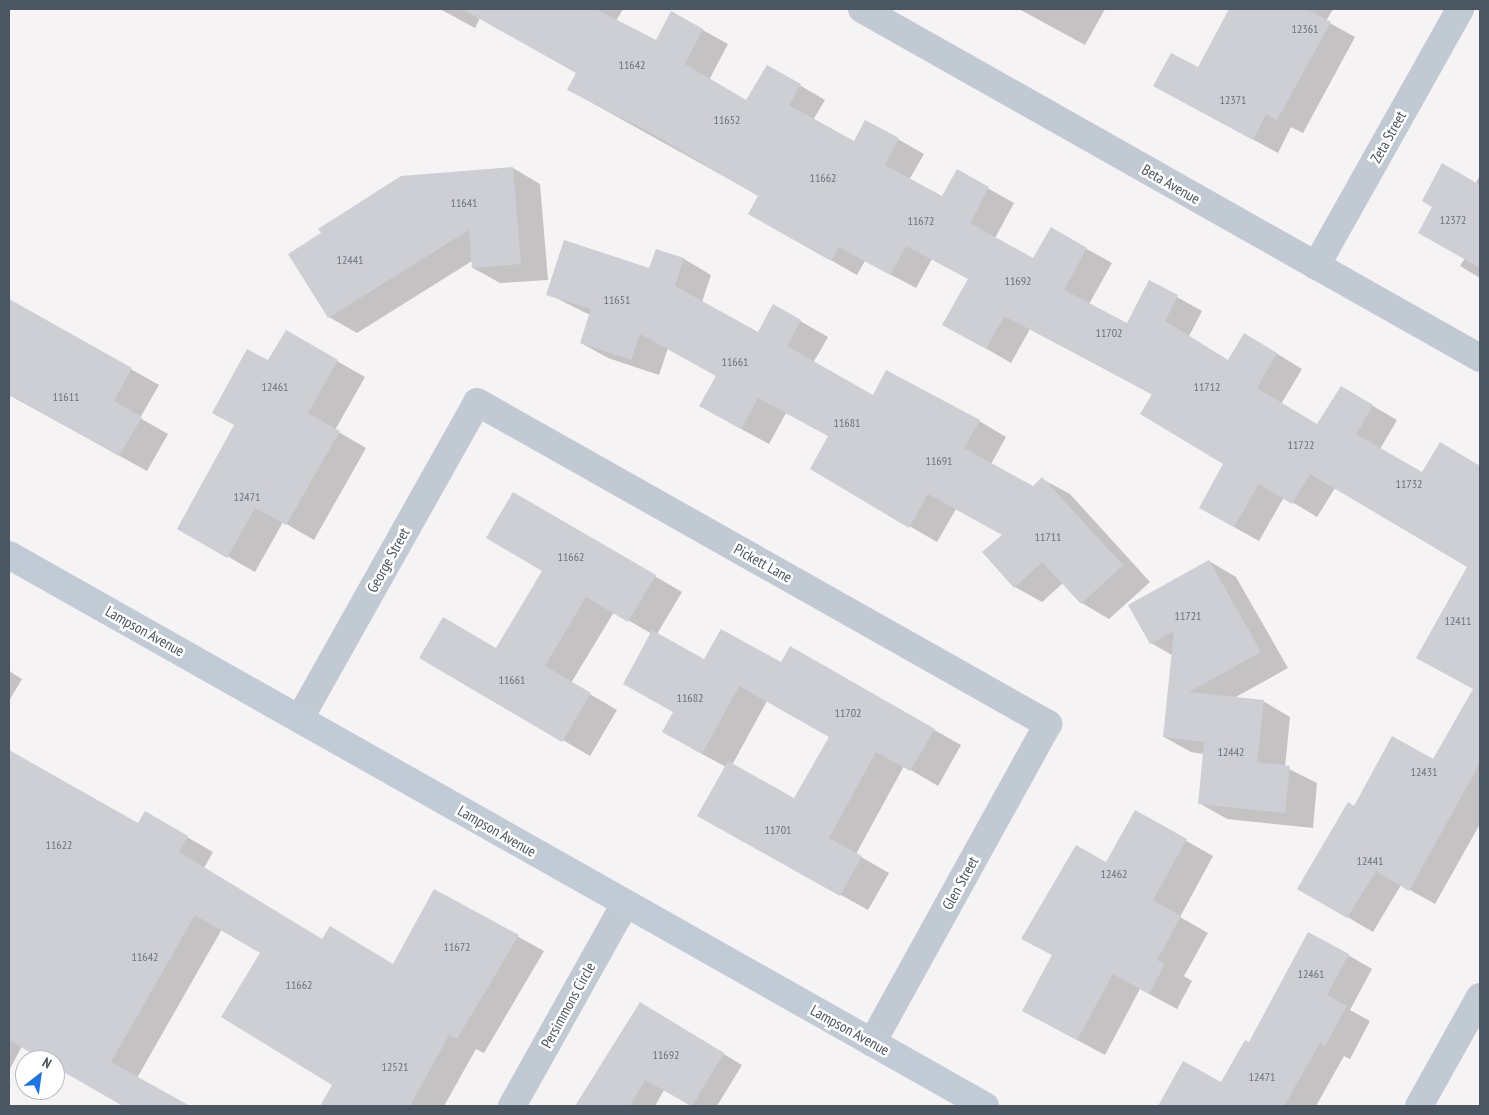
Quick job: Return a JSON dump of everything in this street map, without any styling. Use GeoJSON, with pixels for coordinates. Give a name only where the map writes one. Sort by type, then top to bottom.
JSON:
{"type":"FeatureCollection","features":[{"type":"Feature","properties":{"kind":"street","name":"Beta Avenue"},"geometry":{"type":"LineString","coordinates":[[862,9],[1480,358]]}},
{"type":"Feature","properties":{"kind":"street","name":"Zeta Street"},"geometry":{"type":"LineString","coordinates":[[1316,266],[1460,9]]}},
{"type":"Feature","properties":{"kind":"street","name":"George Street"},"geometry":{"type":"LineString","coordinates":[[300,718],[477,402]]}},
{"type":"Feature","properties":{"kind":"street","name":"Pickett Lane"},"geometry":{"type":"LineString","coordinates":[[477,402],[1048,724]]}},
{"type":"Feature","properties":{"kind":"street","name":"Lampson Avenue"},"geometry":{"type":"LineString","coordinates":[[9,556],[300,718],[625,904],[985,1106]]}},
{"type":"Feature","properties":{"kind":"street","name":"Glen Street"},"geometry":{"type":"LineString","coordinates":[[872,1043],[1048,724]]}},
{"type":"Feature","properties":{"kind":"street","name":"Persimmons Circle"},"geometry":{"type":"LineString","coordinates":[[512,1106],[625,904]]}},
{"type":"Feature","properties":{"kind":"street"},"geometry":{"type":"LineString","coordinates":[[1418,1106],[1480,997]]}},
{"type":"Feature","properties":{"kind":"building"},"geometry":{"type":"Polygon","coordinates":[[[462,9],[596,9],[656,40],[671,11],[703,29],[685,64],[746,100],[767,65],[801,84],[789,105],[854,141],[865,120],[899,138],[885,165],[942,196],[957,169],[989,187],[970,223],[1033,258],[1051,227],[1087,248],[1064,290],[1127,323],[1149,280],[1178,295],[1165,321],[1228,360],[1244,333],[1277,353],[1257,388],[1317,424],[1341,386],[1373,405],[1356,434],[1422,472],[1440,442],[1480,466],[1480,763],[1409,891],[1376,871],[1347,918],[1297,889],[1348,802],[1354,806],[1392,736],[1433,759],[1473,689],[1416,658],[1467,567],[1310,474],[1292,504],[1259,484],[1234,527],[1199,508],[1223,464],[1140,414],[1152,394],[1004,316],[986,349],[942,325],[968,279],[906,246],[890,275],[839,247],[831,261],[748,214],[758,196],[649,132],[567,90],[576,73],[462,9]]]}},
{"type":"Feature","properties":{"kind":"building"},"geometry":{"type":"Polygon","coordinates":[[[1229,9],[1307,9],[1331,22],[1277,120],[1266,114],[1253,140],[1153,86],[1171,53],[1198,67],[1229,9]]]}},
{"type":"Feature","properties":{"kind":"building"},"geometry":{"type":"Polygon","coordinates":[[[1442,163],[1480,185],[1480,268],[1418,233],[1432,207],[1422,201],[1442,163]]]}},
{"type":"Feature","properties":{"kind":"building"},"geometry":{"type":"Polygon","coordinates":[[[513,167],[521,264],[472,268],[469,230],[328,318],[288,254],[321,233],[318,229],[401,176],[513,167]]]}},
{"type":"Feature","properties":{"kind":"building"},"geometry":{"type":"Polygon","coordinates":[[[564,240],[649,268],[656,249],[684,258],[675,286],[758,332],[773,304],[801,320],[787,346],[873,395],[886,370],[980,420],[964,448],[1033,486],[1042,477],[1123,565],[1081,604],[1042,562],[1014,588],[982,552],[1002,535],[928,494],[909,528],[810,469],[828,436],[758,398],[741,429],[699,406],[716,376],[640,334],[631,360],[580,343],[591,309],[546,295],[564,240]]]}},
{"type":"Feature","properties":{"kind":"building"},"geometry":{"type":"Polygon","coordinates":[[[9,299],[132,368],[114,401],[142,417],[119,456],[9,394],[9,299]]]}},
{"type":"Feature","properties":{"kind":"building"},"geometry":{"type":"Polygon","coordinates":[[[286,330],[338,360],[308,413],[340,431],[286,525],[255,508],[227,558],[177,529],[234,425],[212,413],[247,349],[268,360],[286,330]]]}},
{"type":"Feature","properties":{"kind":"building"},"geometry":{"type":"Polygon","coordinates":[[[513,492],[656,575],[628,622],[586,597],[545,666],[591,693],[562,742],[419,658],[443,617],[496,648],[542,571],[486,538],[513,492]]]}},
{"type":"Feature","properties":{"kind":"building"},"geometry":{"type":"Polygon","coordinates":[[[1209,560],[1261,652],[1189,692],[1264,700],[1257,762],[1290,766],[1285,813],[1198,804],[1204,742],[1163,737],[1174,631],[1150,644],[1128,605],[1209,560]]]}},
{"type":"Feature","properties":{"kind":"building"},"geometry":{"type":"Polygon","coordinates":[[[721,629],[781,662],[790,646],[935,729],[910,771],[876,752],[829,838],[862,856],[840,896],[697,816],[728,761],[794,798],[829,737],[739,686],[702,754],[662,732],[673,712],[623,684],[652,630],[704,659],[721,629]]]}},
{"type":"Feature","properties":{"kind":"building"},"geometry":{"type":"Polygon","coordinates":[[[9,750],[138,823],[145,811],[188,836],[179,852],[322,939],[330,926],[393,964],[434,889],[519,935],[457,1039],[449,1035],[410,1106],[320,1106],[332,1085],[221,1017],[260,953],[195,915],[111,1062],[190,1106],[123,1106],[65,1073],[65,1050],[26,1050],[9,1040],[9,750]]]}},
{"type":"Feature","properties":{"kind":"building"},"geometry":{"type":"Polygon","coordinates":[[[1135,810],[1187,839],[1153,900],[1181,916],[1157,960],[1165,964],[1149,994],[1113,974],[1077,1040],[1022,1011],[1052,955],[1021,939],[1076,845],[1106,862],[1135,810]]]}},
{"type":"Feature","properties":{"kind":"building"},"geometry":{"type":"Polygon","coordinates":[[[1308,932],[1349,954],[1327,995],[1347,1006],[1325,1046],[1320,1043],[1284,1106],[1158,1106],[1183,1061],[1221,1082],[1245,1040],[1249,1042],[1308,932]]]}},
{"type":"Feature","properties":{"kind":"building"},"geometry":{"type":"Polygon","coordinates":[[[640,1002],[724,1053],[692,1106],[645,1080],[630,1106],[575,1106],[640,1002]]]}}]}
